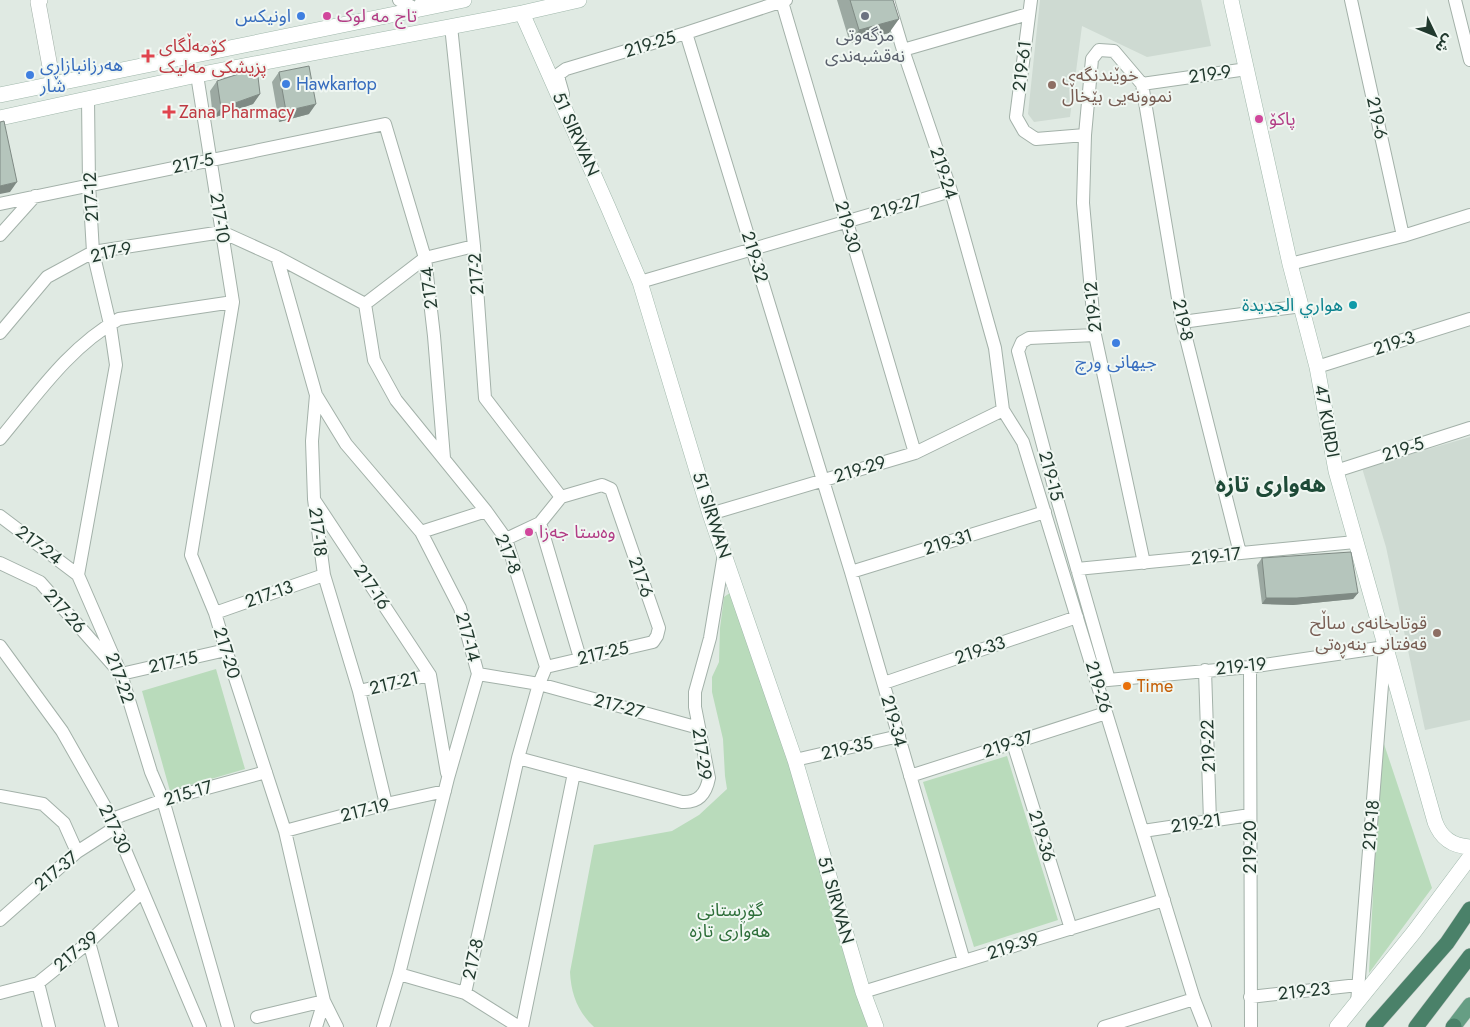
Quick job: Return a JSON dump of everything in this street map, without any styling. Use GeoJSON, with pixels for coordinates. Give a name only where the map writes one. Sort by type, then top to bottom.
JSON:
{"type":"FeatureCollection","features":[{"type":"Feature","properties":{"kind":"highway"},"geometry":{"type":"LineString","coordinates":[[1373,1027],[1447,943],[1470,909]]}},
{"type":"Feature","properties":{"kind":"highway"},"geometry":{"type":"LineString","coordinates":[[1416,1027],[1470,956]]}},
{"type":"Feature","properties":{"kind":"main road"},"geometry":{"type":"LineString","coordinates":[[0,95],[420,5],[464,0]]}},
{"type":"Feature","properties":{"kind":"main road"},"geometry":{"type":"LineString","coordinates":[[0,118],[197,75],[522,13],[579,0]]}},
{"type":"Feature","properties":{"kind":"main road","name":"47 KURDI"},"geometry":{"type":"LineString","coordinates":[[1231,0],[1290,264],[1317,367],[1336,471],[1434,822],[1442,836],[1448,841],[1462,847],[1470,847]]}},
{"type":"Feature","properties":{"kind":"main road"},"geometry":{"type":"LineString","coordinates":[[38,1],[53,83]]}},
{"type":"Feature","properties":{"kind":"main road","name":"51 SIRWAN"},"geometry":{"type":"LineString","coordinates":[[522,13],[640,282],[710,514],[796,760],[863,992],[876,1027]]}},
{"type":"Feature","properties":{"kind":"main road"},"geometry":{"type":"LineString","coordinates":[[1337,1027],[1414,932],[1470,858]]}},
{"type":"Feature","properties":{"kind":"main road"},"geometry":{"type":"LineString","coordinates":[[1453,1027],[1470,1005]]}},
{"type":"Feature","properties":{"kind":"main road"},"geometry":{"type":"LineString","coordinates":[[1453,1027],[1470,1009]]}},
{"type":"Feature","properties":{"kind":"street"},"geometry":{"type":"LineString","coordinates":[[400,0],[420,5]]}},
{"type":"Feature","properties":{"kind":"street","name":"219-24"},"geometry":{"type":"LineString","coordinates":[[888,0],[951,191],[995,348]]}},
{"type":"Feature","properties":{"kind":"street","name":"219-61"},"geometry":{"type":"LineString","coordinates":[[1031,0],[1016,117],[1024,131],[1036,139],[1085,135]]}},
{"type":"Feature","properties":{"kind":"street","name":"219-6"},"geometry":{"type":"LineString","coordinates":[[1351,0],[1403,236]]}},
{"type":"Feature","properties":{"kind":"street"},"geometry":{"type":"LineString","coordinates":[[1456,0],[1470,60]]}},
{"type":"Feature","properties":{"kind":"street","name":"219-25"},"geometry":{"type":"LineString","coordinates":[[570,120],[559,80],[559,74],[566,69],[784,1]]}},
{"type":"Feature","properties":{"kind":"street","name":"219-30"},"geometry":{"type":"LineString","coordinates":[[784,1],[915,453]]}},
{"type":"Feature","properties":{"kind":"street"},"geometry":{"type":"LineString","coordinates":[[903,50],[1028,14]]}},
{"type":"Feature","properties":{"kind":"street","name":"217-2"},"geometry":{"type":"LineString","coordinates":[[451,26],[474,246],[485,398],[561,497]]}},
{"type":"Feature","properties":{"kind":"street","name":"219-32"},"geometry":{"type":"LineString","coordinates":[[686,33],[823,480]]}},
{"type":"Feature","properties":{"kind":"street","name":"219-12"},"geometry":{"type":"LineString","coordinates":[[1142,84],[1114,51],[1099,50],[1092,59],[1085,135],[1084,203],[1095,335],[1144,563]]}},
{"type":"Feature","properties":{"kind":"street","name":"219-9"},"geometry":{"type":"LineString","coordinates":[[1142,84],[1247,69]]}},
{"type":"Feature","properties":{"kind":"street","name":"217-10"},"geometry":{"type":"LineString","coordinates":[[197,75],[233,302]]}},
{"type":"Feature","properties":{"kind":"street","name":"219-8"},"geometry":{"type":"LineString","coordinates":[[1142,84],[1182,322],[1240,554]]}},
{"type":"Feature","properties":{"kind":"street","name":"217-12"},"geometry":{"type":"LineString","coordinates":[[88,99],[89,184],[93,252],[110,324]]}},
{"type":"Feature","properties":{"kind":"street","name":"217-5"},"geometry":{"type":"LineString","coordinates":[[0,204],[385,124]]}},
{"type":"Feature","properties":{"kind":"street","name":"217-4"},"geometry":{"type":"LineString","coordinates":[[385,124],[425,258],[434,336],[444,458]]}},
{"type":"Feature","properties":{"kind":"street","name":"219-27"},"geometry":{"type":"LineString","coordinates":[[640,282],[951,191]]}},
{"type":"Feature","properties":{"kind":"street"},"geometry":{"type":"LineString","coordinates":[[0,235],[35,196]]}},
{"type":"Feature","properties":{"kind":"street"},"geometry":{"type":"LineString","coordinates":[[1290,264],[1403,236],[1470,215]]}},
{"type":"Feature","properties":{"kind":"street"},"geometry":{"type":"LineString","coordinates":[[222,232],[277,257],[366,304],[425,258],[474,246]]}},
{"type":"Feature","properties":{"kind":"street","name":"217-9"},"geometry":{"type":"LineString","coordinates":[[0,333],[47,277],[93,252],[222,232]]}},
{"type":"Feature","properties":{"kind":"street","name":"217-18"},"geometry":{"type":"LineString","coordinates":[[277,257],[316,395],[312,441],[314,499],[324,575],[358,692],[386,804]]}},
{"type":"Feature","properties":{"kind":"street"},"geometry":{"type":"LineString","coordinates":[[0,439],[72,354],[110,324],[119,319],[233,302]]}},
{"type":"Feature","properties":{"kind":"street","name":"217-20"},"geometry":{"type":"LineString","coordinates":[[233,302],[191,555],[215,613],[285,830],[324,1001],[337,1027]]}},
{"type":"Feature","properties":{"kind":"street","name":"217-8"},"geometry":{"type":"LineString","coordinates":[[366,304],[374,360],[396,400],[486,510],[506,539],[546,667],[539,684],[518,758],[465,993]]}},
{"type":"Feature","properties":{"kind":"street"},"geometry":{"type":"LineString","coordinates":[[1182,322],[1302,306]]}},
{"type":"Feature","properties":{"kind":"street","name":"219-3"},"geometry":{"type":"LineString","coordinates":[[1317,367],[1470,318]]}},
{"type":"Feature","properties":{"kind":"street"},"geometry":{"type":"LineString","coordinates":[[78,575],[116,366],[110,324]]}},
{"type":"Feature","properties":{"kind":"street","name":"219-15"},"geometry":{"type":"LineString","coordinates":[[1095,335],[1029,338],[1022,342],[1018,352],[1077,569],[1103,681]]}},
{"type":"Feature","properties":{"kind":"street","name":"219-26"},"geometry":{"type":"LineString","coordinates":[[995,348],[1003,410],[1024,442],[1077,617],[1103,681],[1106,712],[1194,999],[1205,1027]]}},
{"type":"Feature","properties":{"kind":"street","name":"217-14"},"geometry":{"type":"LineString","coordinates":[[316,395],[346,444],[420,532],[460,608],[478,674],[448,778],[399,974],[383,1027]]}},
{"type":"Feature","properties":{"kind":"street","name":"219-29"},"geometry":{"type":"LineString","coordinates":[[710,514],[915,453],[1003,410]]}},
{"type":"Feature","properties":{"kind":"street","name":"219-5"},"geometry":{"type":"LineString","coordinates":[[1336,471],[1470,428]]}},
{"type":"Feature","properties":{"kind":"street","name":"219-34"},"geometry":{"type":"LineString","coordinates":[[823,480],[964,961]]}},
{"type":"Feature","properties":{"kind":"street","name":"217-6"},"geometry":{"type":"LineString","coordinates":[[561,497],[602,484],[611,489],[659,628],[657,636]]}},
{"type":"Feature","properties":{"kind":"street"},"geometry":{"type":"LineString","coordinates":[[506,539],[540,523],[561,497]]}},
{"type":"Feature","properties":{"kind":"street","name":"217-16"},"geometry":{"type":"LineString","coordinates":[[314,499],[430,674]]}},
{"type":"Feature","properties":{"kind":"street"},"geometry":{"type":"LineString","coordinates":[[420,532],[486,510]]}},
{"type":"Feature","properties":{"kind":"street","name":"219-31"},"geometry":{"type":"LineString","coordinates":[[851,572],[1045,512]]}},
{"type":"Feature","properties":{"kind":"street","name":"217-24"},"geometry":{"type":"LineString","coordinates":[[0,516],[78,575]]}},
{"type":"Feature","properties":{"kind":"street"},"geometry":{"type":"LineString","coordinates":[[540,523],[580,658]]}},
{"type":"Feature","properties":{"kind":"street","name":"219-17"},"geometry":{"type":"LineString","coordinates":[[1077,569],[1355,542]]}},
{"type":"Feature","properties":{"kind":"street","name":"217-29"},"geometry":{"type":"LineString","coordinates":[[518,758],[682,802],[691,802],[701,796],[707,788],[709,778],[695,707],[695,692],[710,638],[724,554]]}},
{"type":"Feature","properties":{"kind":"street","name":"217-26"},"geometry":{"type":"LineString","coordinates":[[0,562],[40,582],[121,674]]}},
{"type":"Feature","properties":{"kind":"street","name":"217-22"},"geometry":{"type":"LineString","coordinates":[[78,575],[121,674],[151,772],[163,800],[228,1027]]}},
{"type":"Feature","properties":{"kind":"street","name":"217-13"},"geometry":{"type":"LineString","coordinates":[[215,613],[324,575]]}},
{"type":"Feature","properties":{"kind":"street","name":"219-33"},"geometry":{"type":"LineString","coordinates":[[884,683],[1077,617]]}},
{"type":"Feature","properties":{"kind":"street","name":"217-25"},"geometry":{"type":"LineString","coordinates":[[546,667],[653,642],[657,636]]}},
{"type":"Feature","properties":{"kind":"street","name":"217-30"},"geometry":{"type":"LineString","coordinates":[[0,646],[62,731],[114,823],[200,1027]]}},
{"type":"Feature","properties":{"kind":"street","name":"219-19"},"geometry":{"type":"LineString","coordinates":[[1103,681],[1250,667],[1385,647]]}},
{"type":"Feature","properties":{"kind":"street","name":"219-18"},"geometry":{"type":"LineString","coordinates":[[1357,1003],[1385,647]]}},
{"type":"Feature","properties":{"kind":"street","name":"217-15"},"geometry":{"type":"LineString","coordinates":[[121,674],[226,650]]}},
{"type":"Feature","properties":{"kind":"street","name":"219-20"},"geometry":{"type":"LineString","coordinates":[[1250,667],[1251,1027]]}},
{"type":"Feature","properties":{"kind":"street","name":"219-22"},"geometry":{"type":"LineString","coordinates":[[1205,670],[1210,821]]}},
{"type":"Feature","properties":{"kind":"street"},"geometry":{"type":"LineString","coordinates":[[430,674],[448,778]]}},
{"type":"Feature","properties":{"kind":"street","name":"217-21"},"geometry":{"type":"LineString","coordinates":[[358,692],[430,674]]}},
{"type":"Feature","properties":{"kind":"street","name":"217-27"},"geometry":{"type":"LineString","coordinates":[[478,674],[539,684],[699,728]]}},
{"type":"Feature","properties":{"kind":"street","name":"219-37"},"geometry":{"type":"LineString","coordinates":[[910,776],[1106,712]]}},
{"type":"Feature","properties":{"kind":"street","name":"219-35"},"geometry":{"type":"LineString","coordinates":[[796,760],[899,736]]}},
{"type":"Feature","properties":{"kind":"street","name":"219-36"},"geometry":{"type":"LineString","coordinates":[[1013,743],[1071,929]]}},
{"type":"Feature","properties":{"kind":"street","name":"215-17"},"geometry":{"type":"LineString","coordinates":[[114,823],[163,800],[266,772]]}},
{"type":"Feature","properties":{"kind":"street"},"geometry":{"type":"LineString","coordinates":[[399,974],[465,993],[520,1027],[574,773]]}},
{"type":"Feature","properties":{"kind":"street","name":"217-19"},"geometry":{"type":"LineString","coordinates":[[285,830],[445,791]]}},
{"type":"Feature","properties":{"kind":"street"},"geometry":{"type":"LineString","coordinates":[[0,796],[43,804],[64,823],[78,852]]}},
{"type":"Feature","properties":{"kind":"street","name":"219-21"},"geometry":{"type":"LineString","coordinates":[[1143,831],[1250,815]]}},
{"type":"Feature","properties":{"kind":"street","name":"217-37"},"geometry":{"type":"LineString","coordinates":[[0,920],[114,823]]}},
{"type":"Feature","properties":{"kind":"street","name":"217-39"},"geometry":{"type":"LineString","coordinates":[[0,993],[38,983],[89,942],[142,892]]}},
{"type":"Feature","properties":{"kind":"street","name":"219-39"},"geometry":{"type":"LineString","coordinates":[[863,992],[1164,900]]}},
{"type":"Feature","properties":{"kind":"street"},"geometry":{"type":"LineString","coordinates":[[89,942],[112,1027]]}},
{"type":"Feature","properties":{"kind":"street"},"geometry":{"type":"LineString","coordinates":[[38,983],[49,1027]]}},
{"type":"Feature","properties":{"kind":"street","name":"219-23"},"geometry":{"type":"LineString","coordinates":[[1250,997],[1358,985]]}},
{"type":"Feature","properties":{"kind":"street"},"geometry":{"type":"LineString","coordinates":[[1104,1027],[1194,999]]}},
{"type":"Feature","properties":{"kind":"street"},"geometry":{"type":"LineString","coordinates":[[257,1017],[324,1001]]}},
{"type":"Feature","properties":{"kind":"street"},"geometry":{"type":"LineString","coordinates":[[316,1027],[324,1001]]}},
{"type":"Feature","properties":{"kind":"shaded area","name":"خوێندنگەی نموونەیی بێخاڵ"},"geometry":{"type":"Polygon","coordinates":[[[1040,0],[1201,0],[1211,46],[1147,57],[1082,26],[1070,117],[1034,122],[1028,114],[1040,0]]]}},
{"type":"Feature","properties":{"kind":"shaded area"},"geometry":{"type":"Polygon","coordinates":[[[1470,437],[1470,720],[1425,730],[1386,547],[1362,468],[1470,437]]]}},
{"type":"Feature","properties":{"kind":"green space","name":"گۆڕستانی هەواری تازە"},"geometry":{"type":"Polygon","coordinates":[[[734,590],[744,598],[868,1027],[594,1027],[576,1002],[570,972],[594,845],[672,831],[699,815],[727,789],[723,739],[712,692],[712,677],[719,662],[720,628],[724,597],[734,590]]]}},
{"type":"Feature","properties":{"kind":"green space"},"geometry":{"type":"Polygon","coordinates":[[[216,669],[245,769],[170,791],[142,691],[216,669]]]}},
{"type":"Feature","properties":{"kind":"green space"},"geometry":{"type":"Polygon","coordinates":[[[1381,735],[1432,888],[1369,973],[1381,735]]]}},
{"type":"Feature","properties":{"kind":"green space"},"geometry":{"type":"Polygon","coordinates":[[[1007,756],[1058,920],[974,947],[923,782],[1007,756]]]}},
{"type":"Feature","properties":{"kind":"building"},"geometry":{"type":"Polygon","coordinates":[[[850,0],[893,0],[899,19],[859,30],[850,0]]]}},
{"type":"Feature","properties":{"kind":"building"},"geometry":{"type":"Polygon","coordinates":[[[309,66],[316,104],[286,111],[279,72],[309,66]]]}},
{"type":"Feature","properties":{"kind":"building"},"geometry":{"type":"Polygon","coordinates":[[[257,68],[260,94],[221,108],[217,81],[257,68]]]}},
{"type":"Feature","properties":{"kind":"building"},"geometry":{"type":"Polygon","coordinates":[[[4,121],[17,182],[0,186],[0,122],[4,121]]]}},
{"type":"Feature","properties":{"kind":"building"},"geometry":{"type":"Polygon","coordinates":[[[1351,552],[1358,593],[1297,598],[1266,598],[1262,558],[1351,552]]]}},
{"type":"Feature","properties":{"kind":"place","name":"اونيكس"},"geometry":{"type":"Point","coordinates":[301,16]}},
{"type":"Feature","properties":{"kind":"place","name":"تاج مه لوک"},"geometry":{"type":"Point","coordinates":[327,16]}},
{"type":"Feature","properties":{"kind":"place","name":"مزگەوتی نەقشبەندی"},"geometry":{"type":"Point","coordinates":[865,16]}},
{"type":"Feature","properties":{"kind":"place","name":"کۆمەڵگای پزیشکی مەلیک"},"geometry":{"type":"Point","coordinates":[148,56]}},
{"type":"Feature","properties":{"kind":"place","name":"هەرزانبازاڕی شار"},"geometry":{"type":"Point","coordinates":[30,75]}},
{"type":"Feature","properties":{"kind":"place","name":"Hawkartop"},"geometry":{"type":"Point","coordinates":[286,84]}},
{"type":"Feature","properties":{"kind":"place","name":"خوێندنگەی نموونەیی بێخاڵ"},"geometry":{"type":"Point","coordinates":[1052,85]}},
{"type":"Feature","properties":{"kind":"place","name":"Zana Pharmacy"},"geometry":{"type":"Point","coordinates":[169,112]}},
{"type":"Feature","properties":{"kind":"place","name":"پاکۆ"},"geometry":{"type":"Point","coordinates":[1259,119]}},
{"type":"Feature","properties":{"kind":"place","name":"هواري الجديدة"},"geometry":{"type":"Point","coordinates":[1353,305]}},
{"type":"Feature","properties":{"kind":"place","name":"جیهانی ورچ"},"geometry":{"type":"Point","coordinates":[1116,343]}},
{"type":"Feature","properties":{"kind":"place","name":"وەستا جەزا"},"geometry":{"type":"Point","coordinates":[529,532]}},
{"type":"Feature","properties":{"kind":"place","name":"قوتابخانەی ساڵح قەفتانی بنەڕەتی"},"geometry":{"type":"Point","coordinates":[1437,633]}},
{"type":"Feature","properties":{"kind":"place","name":"Time"},"geometry":{"type":"Point","coordinates":[1127,686]}},
{"type":"Feature","properties":{"kind":"district","name":"هەواری تازە"},"geometry":{"type":"Point","coordinates":[1271,484]}}]}
